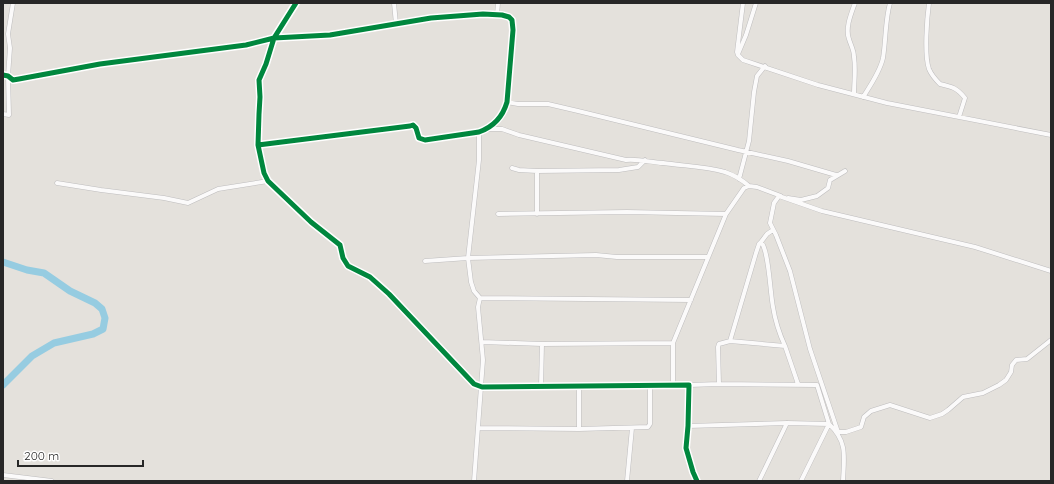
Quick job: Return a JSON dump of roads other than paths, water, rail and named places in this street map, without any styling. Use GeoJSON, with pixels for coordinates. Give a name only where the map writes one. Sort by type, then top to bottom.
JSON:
{"type":"FeatureCollection","features":[{"type":"Feature","properties":{"kind":"street"},"geometry":{"type":"LineString","coordinates":[[3,114],[9,115],[5,76],[10,48],[8,34],[13,3]]}},
{"type":"Feature","properties":{"kind":"street"},"geometry":{"type":"LineString","coordinates":[[296,3],[274,38],[266,64],[259,80],[260,97],[258,145],[262,168],[268,180],[311,222],[340,245],[343,258],[348,266],[370,277],[389,294],[474,384],[482,387],[673,386],[719,384],[817,385],[829,424],[838,432],[846,432],[861,426],[864,417],[871,411],[890,405],[930,418],[942,414],[962,397],[983,393],[999,385],[1006,380],[1011,372],[1012,365],[1016,360],[1027,359],[1051,340]]}},
{"type":"Feature","properties":{"kind":"street"},"geometry":{"type":"LineString","coordinates":[[394,3],[396,24]]}},
{"type":"Feature","properties":{"kind":"street"},"geometry":{"type":"LineString","coordinates":[[497,15],[498,3]]}},
{"type":"Feature","properties":{"kind":"street"},"geometry":{"type":"LineString","coordinates":[[738,55],[743,3]]}},
{"type":"Feature","properties":{"kind":"street"},"geometry":{"type":"LineString","coordinates":[[738,55],[756,3]]}},
{"type":"Feature","properties":{"kind":"street"},"geometry":{"type":"LineString","coordinates":[[854,94],[854,58],[853,48],[848,38],[848,31],[850,17],[855,3]]}},
{"type":"Feature","properties":{"kind":"street"},"geometry":{"type":"LineString","coordinates":[[863,97],[882,60],[884,35],[890,3]]}},
{"type":"Feature","properties":{"kind":"street"},"geometry":{"type":"LineString","coordinates":[[929,3],[927,61],[929,69],[940,84],[953,87],[965,98],[959,117]]}},
{"type":"Feature","properties":{"kind":"street"},"geometry":{"type":"LineString","coordinates":[[5,76],[13,80],[100,64],[246,45],[274,38],[330,35],[396,24],[476,14],[497,15],[509,17],[513,23],[507,102],[504,112],[487,129]]}},
{"type":"Feature","properties":{"kind":"street"},"geometry":{"type":"LineString","coordinates":[[3,33],[8,34]]}},
{"type":"Feature","properties":{"kind":"street"},"geometry":{"type":"LineString","coordinates":[[738,55],[743,60],[863,97],[1051,135]]}},
{"type":"Feature","properties":{"kind":"street"},"geometry":{"type":"LineString","coordinates":[[739,178],[749,141],[757,76],[765,66]]}},
{"type":"Feature","properties":{"kind":"street"},"geometry":{"type":"LineString","coordinates":[[507,102],[518,104],[548,104],[563,107],[746,152],[788,160],[836,175]]}},
{"type":"Feature","properties":{"kind":"street"},"geometry":{"type":"LineString","coordinates":[[258,145],[413,125],[416,128],[419,138],[425,140],[479,132],[487,129],[502,129],[519,135],[626,160],[638,159],[707,168],[725,172],[739,178],[750,186]]}},
{"type":"Feature","properties":{"kind":"street"},"geometry":{"type":"LineString","coordinates":[[479,132],[479,160],[468,258],[471,282],[474,291],[480,298],[691,300]]}},
{"type":"Feature","properties":{"kind":"street"},"geometry":{"type":"LineString","coordinates":[[512,168],[538,171],[619,170],[638,167],[645,160]]}},
{"type":"Feature","properties":{"kind":"street"},"geometry":{"type":"LineString","coordinates":[[779,196],[801,200],[817,196],[828,188],[830,180],[845,170]]}},
{"type":"Feature","properties":{"kind":"street"},"geometry":{"type":"LineString","coordinates":[[537,214],[538,171]]}},
{"type":"Feature","properties":{"kind":"street"},"geometry":{"type":"LineString","coordinates":[[57,183],[188,203],[218,189],[268,180]]}},
{"type":"Feature","properties":{"kind":"street"},"geometry":{"type":"LineString","coordinates":[[673,386],[673,343],[726,214],[744,188],[750,186],[757,187],[822,211],[975,247],[1051,271]]}},
{"type":"Feature","properties":{"kind":"street"},"geometry":{"type":"LineString","coordinates":[[779,196],[774,204],[770,223],[790,271],[810,349],[843,443],[845,452],[843,481]]}},
{"type":"Feature","properties":{"kind":"street"},"geometry":{"type":"LineString","coordinates":[[498,214],[660,212],[726,214]]}},
{"type":"Feature","properties":{"kind":"street"},"geometry":{"type":"LineString","coordinates":[[730,341],[759,244],[767,234],[773,230]]}},
{"type":"Feature","properties":{"kind":"street"},"geometry":{"type":"LineString","coordinates":[[761,242],[764,245],[778,330],[798,384]]}},
{"type":"Feature","properties":{"kind":"street"},"geometry":{"type":"LineString","coordinates":[[425,261],[468,258],[596,255],[617,257],[708,257]]}},
{"type":"Feature","properties":{"kind":"street"},"geometry":{"type":"LineString","coordinates":[[474,481],[483,360],[478,307],[480,298]]}},
{"type":"Feature","properties":{"kind":"street"},"geometry":{"type":"LineString","coordinates":[[719,384],[719,344],[730,341],[785,346]]}},
{"type":"Feature","properties":{"kind":"street"},"geometry":{"type":"LineString","coordinates":[[482,342],[542,344],[673,343]]}},
{"type":"Feature","properties":{"kind":"street"},"geometry":{"type":"LineString","coordinates":[[540,386],[542,344]]}},
{"type":"Feature","properties":{"kind":"street"},"geometry":{"type":"LineString","coordinates":[[689,385],[686,448],[697,481]]}},
{"type":"Feature","properties":{"kind":"street"},"geometry":{"type":"LineString","coordinates":[[579,386],[579,429]]}},
{"type":"Feature","properties":{"kind":"street"},"geometry":{"type":"LineString","coordinates":[[479,428],[579,429],[632,428],[650,426],[650,386]]}},
{"type":"Feature","properties":{"kind":"street"},"geometry":{"type":"LineString","coordinates":[[688,426],[787,423],[829,424]]}},
{"type":"Feature","properties":{"kind":"street"},"geometry":{"type":"LineString","coordinates":[[759,481],[787,423]]}},
{"type":"Feature","properties":{"kind":"street"},"geometry":{"type":"LineString","coordinates":[[801,481],[829,424]]}},
{"type":"Feature","properties":{"kind":"street"},"geometry":{"type":"LineString","coordinates":[[627,481],[632,428]]}},
{"type":"Feature","properties":{"kind":"street"},"geometry":{"type":"LineString","coordinates":[[3,476],[51,481]]}},
{"type":"Feature","properties":{"kind":"waterway"},"geometry":{"type":"LineString","coordinates":[[3,262],[27,270],[44,273],[70,291],[95,303],[102,309],[105,318],[103,329],[93,334],[54,343],[32,356],[3,385]]}}]}
